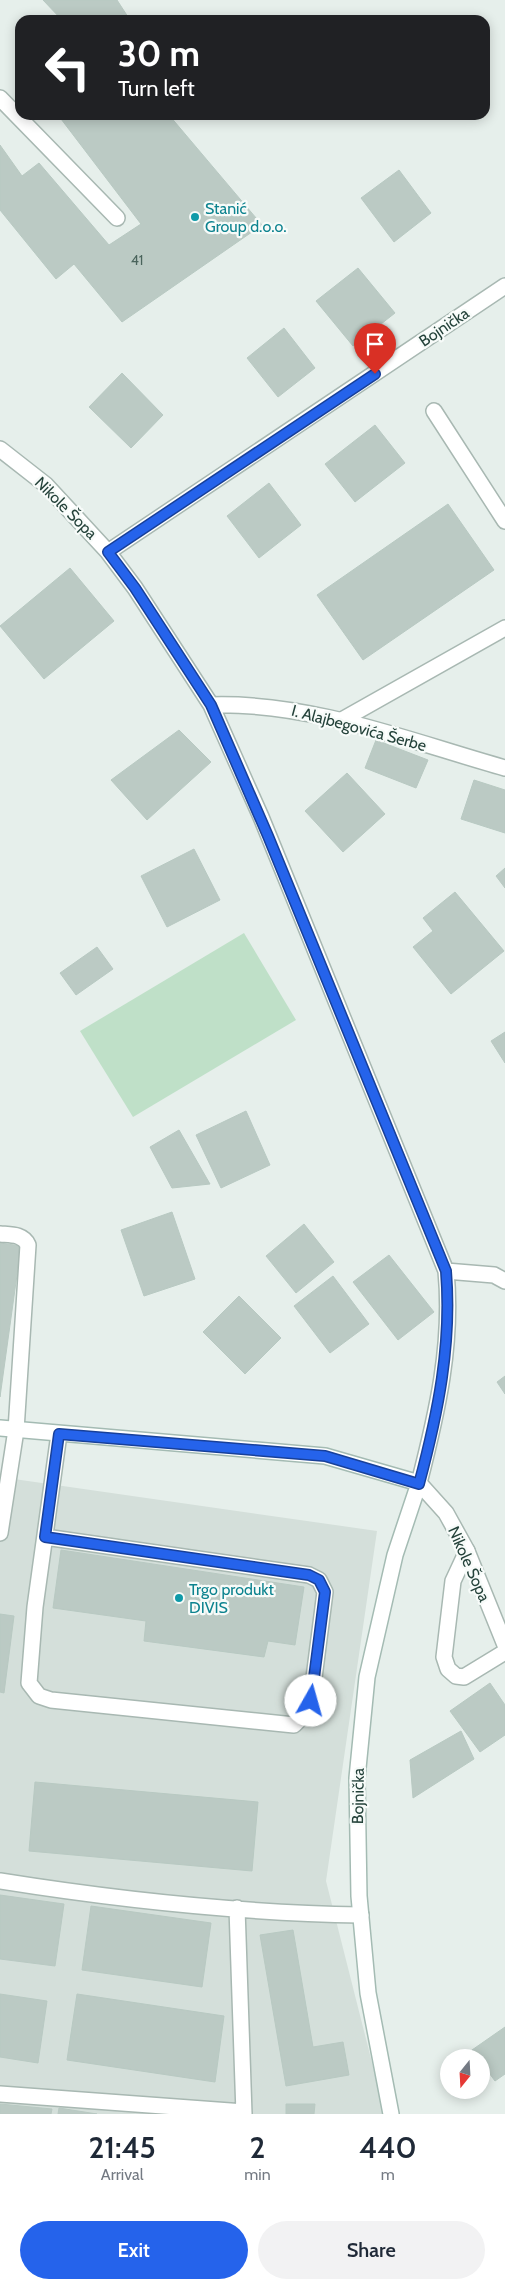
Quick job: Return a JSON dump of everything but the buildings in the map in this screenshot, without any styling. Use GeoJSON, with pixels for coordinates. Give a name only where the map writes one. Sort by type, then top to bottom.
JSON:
{"type":"FeatureCollection","features":[{"type":"Feature","properties":{"kind":"street"},"geometry":{"type":"LineString","coordinates":[[0,98],[15,113]]}},
{"type":"Feature","properties":{"kind":"street"},"geometry":{"type":"LineString","coordinates":[[21,120],[117,218]]}},
{"type":"Feature","properties":{"kind":"street","name":"Bojnička"},"geometry":{"type":"LineString","coordinates":[[108,552],[505,286]]}},
{"type":"Feature","properties":{"kind":"street"},"geometry":{"type":"LineString","coordinates":[[434,411],[503,512]]}},
{"type":"Feature","properties":{"kind":"street","name":"Nikole Šopa"},"geometry":{"type":"LineString","coordinates":[[0,449],[46,485],[108,552],[135,588],[211,705],[264,827],[446,1271],[448,1299],[446,1352],[437,1416],[419,1484],[446,1513],[467,1551],[505,1645]]}},
{"type":"Feature","properties":{"kind":"street"},"geometry":{"type":"LineString","coordinates":[[340,721],[505,628]]}},
{"type":"Feature","properties":{"kind":"street","name":"I. Alajbegovića Šerbe"},"geometry":{"type":"LineString","coordinates":[[211,705],[246,704],[284,708],[340,721],[505,768]]}},
{"type":"Feature","properties":{"kind":"street"},"geometry":{"type":"LineString","coordinates":[[0,1234],[20,1236],[26,1239],[28,1245],[16,1430],[0,1533]]}},
{"type":"Feature","properties":{"kind":"street"},"geometry":{"type":"LineString","coordinates":[[446,1271],[494,1275],[505,1281]]}},
{"type":"Feature","properties":{"kind":"street"},"geometry":{"type":"LineString","coordinates":[[0,1428],[325,1456],[419,1484]]}},
{"type":"Feature","properties":{"kind":"street"},"geometry":{"type":"LineString","coordinates":[[45,1537],[309,1575],[319,1580],[325,1592],[311,1701],[306,1713],[294,1725],[51,1700],[39,1696],[29,1683],[34,1607],[59,1434]]}},
{"type":"Feature","properties":{"kind":"street","name":"Bojnička"},"geometry":{"type":"LineString","coordinates":[[391,2114],[368,1993],[361,1915],[357,1778],[367,1677],[395,1555],[419,1484]]}},
{"type":"Feature","properties":{"kind":"street"},"geometry":{"type":"LineString","coordinates":[[467,1551],[453,1581],[444,1657],[448,1669],[456,1676],[464,1677],[505,1652]]}},
{"type":"Feature","properties":{"kind":"street"},"geometry":{"type":"LineString","coordinates":[[0,1881],[139,1899],[237,1908],[361,1915]]}},
{"type":"Feature","properties":{"kind":"street"},"geometry":{"type":"LineString","coordinates":[[0,2094],[244,2113],[237,1908]]}},
{"type":"Feature","properties":{"kind":"shaded area"},"geometry":{"type":"Polygon","coordinates":[[[0,1477],[377,1531],[326,1881],[385,2114],[0,2114],[0,1477]]]}},
{"type":"Feature","properties":{"kind":"green space"},"geometry":{"type":"Polygon","coordinates":[[[244,933],[296,1020],[133,1117],[80,1031],[244,933]]]}},
{"type":"Feature","properties":{"kind":"place","name":"Stanić Group d.o.o."},"geometry":{"type":"Point","coordinates":[195,217]}},
{"type":"Feature","properties":{"kind":"place","name":"Trgo produkt DIVIS"},"geometry":{"type":"Point","coordinates":[179,1598]}},
{"type":"Feature","properties":{"kind":"route"},"geometry":{"type":"LineString","coordinates":[[311,1701],[325,1592],[319,1580],[309,1575],[45,1537],[59,1434],[290,1451],[325,1456],[361,1465],[419,1484],[437,1416],[446,1352],[448,1299],[446,1271],[268,836],[211,705],[135,588],[108,552],[375,374]]}}]}
